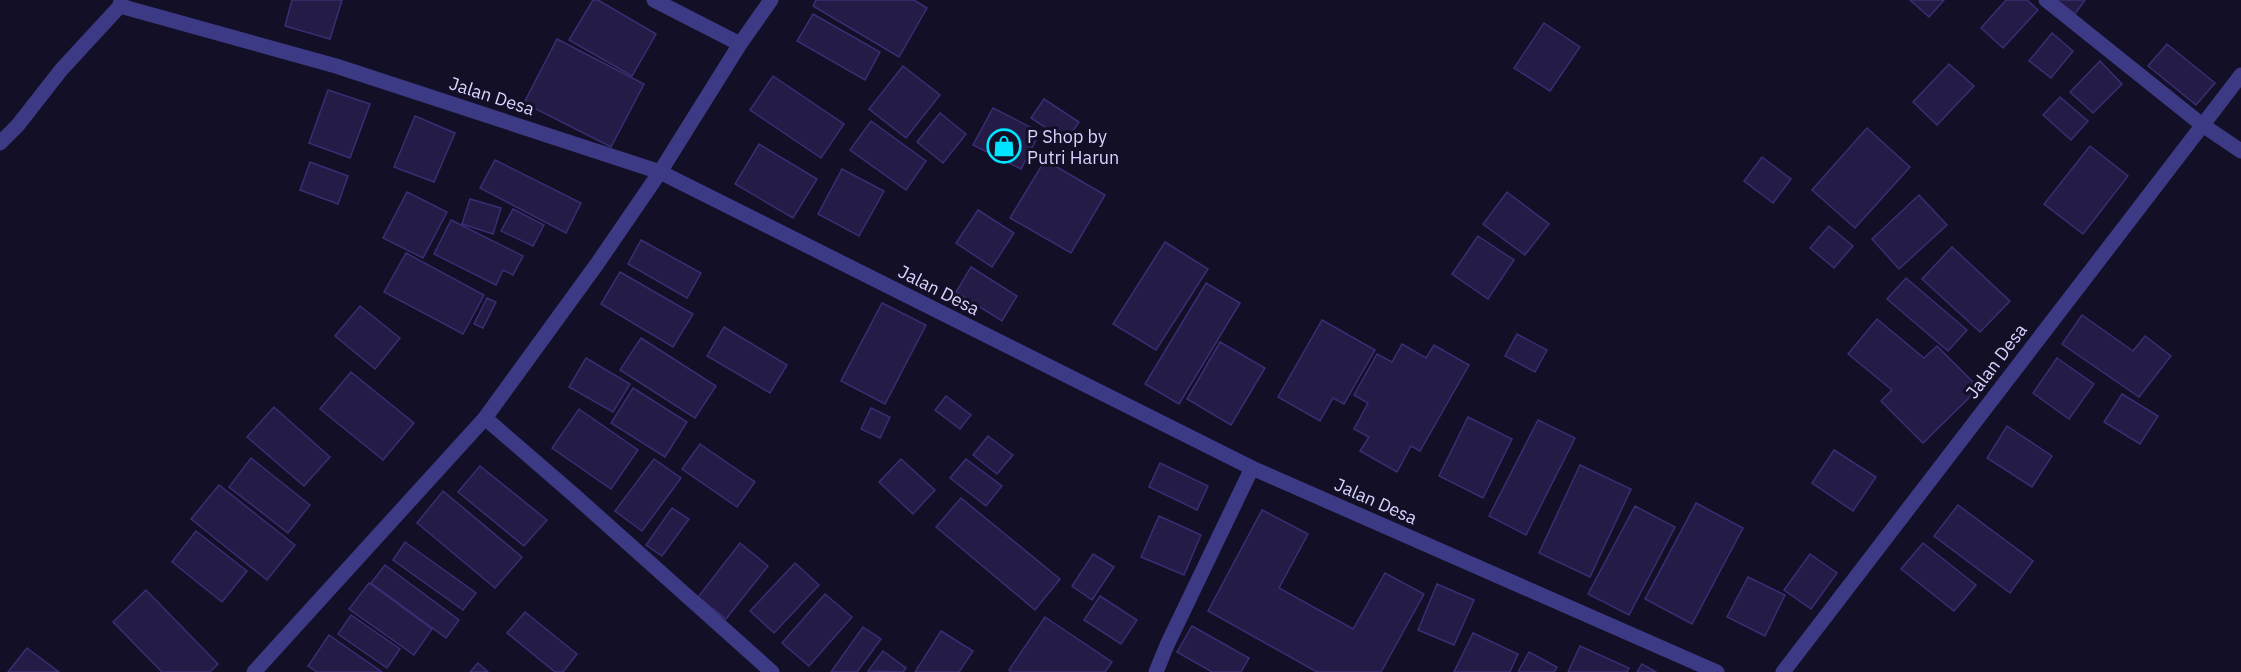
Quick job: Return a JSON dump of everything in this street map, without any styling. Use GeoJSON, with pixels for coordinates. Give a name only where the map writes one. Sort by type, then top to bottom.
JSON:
{"type":"FeatureCollection","features":[{"type":"Feature","properties":{"kind":"street"},"geometry":{"type":"LineString","coordinates":[[654,0],[740,44]]}},
{"type":"Feature","properties":{"kind":"street"},"geometry":{"type":"LineString","coordinates":[[254,672],[485,418],[597,264],[660,172],[740,44],[771,0]]}},
{"type":"Feature","properties":{"kind":"street"},"geometry":{"type":"LineString","coordinates":[[2046,0],[2202,124],[2241,151]]}},
{"type":"Feature","properties":{"kind":"street"},"geometry":{"type":"LineString","coordinates":[[0,143],[18,125],[62,70],[121,3]]}},
{"type":"Feature","properties":{"kind":"street","name":"Jalan Desa"},"geometry":{"type":"LineString","coordinates":[[121,3],[336,66],[660,172],[1252,468],[1717,672]]}},
{"type":"Feature","properties":{"kind":"street","name":"Jalan Desa"},"geometry":{"type":"LineString","coordinates":[[1783,672],[2241,75]]}},
{"type":"Feature","properties":{"kind":"street"},"geometry":{"type":"LineString","coordinates":[[485,418],[772,672]]}},
{"type":"Feature","properties":{"kind":"street"},"geometry":{"type":"LineString","coordinates":[[1156,672],[1252,468]]}},
{"type":"Feature","properties":{"kind":"building"},"geometry":{"type":"Polygon","coordinates":[[[292,0],[342,0],[330,39],[285,26],[292,0]]]}},
{"type":"Feature","properties":{"kind":"building"},"geometry":{"type":"Polygon","coordinates":[[[593,0],[598,0],[656,34],[632,76],[569,40],[593,0]]]}},
{"type":"Feature","properties":{"kind":"building"},"geometry":{"type":"Polygon","coordinates":[[[816,0],[914,0],[927,8],[899,57],[813,6],[816,0]]]}},
{"type":"Feature","properties":{"kind":"building"},"geometry":{"type":"Polygon","coordinates":[[[1910,0],[1944,0],[1929,17],[1910,0]]]}},
{"type":"Feature","properties":{"kind":"building"},"geometry":{"type":"Polygon","coordinates":[[[2006,0],[2027,0],[2038,10],[2003,48],[1981,28],[2006,0]]]}},
{"type":"Feature","properties":{"kind":"building"},"geometry":{"type":"Polygon","coordinates":[[[2056,0],[2085,0],[2075,14],[2056,0]]]}},
{"type":"Feature","properties":{"kind":"building"},"geometry":{"type":"Polygon","coordinates":[[[813,14],[880,52],[865,80],[797,41],[813,14]]]}},
{"type":"Feature","properties":{"kind":"building"},"geometry":{"type":"Polygon","coordinates":[[[1544,23],[1580,47],[1550,91],[1514,68],[1544,23]]]}},
{"type":"Feature","properties":{"kind":"building"},"geometry":{"type":"Polygon","coordinates":[[[2052,33],[2073,51],[2051,78],[2029,61],[2052,33]]]}},
{"type":"Feature","properties":{"kind":"building"},"geometry":{"type":"Polygon","coordinates":[[[557,39],[644,84],[611,147],[524,103],[557,39]]]}},
{"type":"Feature","properties":{"kind":"building"},"geometry":{"type":"Polygon","coordinates":[[[2167,44],[2215,83],[2196,105],[2148,66],[2167,44]]]}},
{"type":"Feature","properties":{"kind":"building"},"geometry":{"type":"Polygon","coordinates":[[[2100,61],[2122,84],[2093,113],[2070,92],[2100,61]]]}},
{"type":"Feature","properties":{"kind":"building"},"geometry":{"type":"Polygon","coordinates":[[[1949,64],[1974,86],[1937,125],[1913,102],[1949,64]]]}},
{"type":"Feature","properties":{"kind":"building"},"geometry":{"type":"Polygon","coordinates":[[[903,66],[940,95],[906,138],[869,109],[903,66]]]}},
{"type":"Feature","properties":{"kind":"building"},"geometry":{"type":"Polygon","coordinates":[[[773,76],[844,124],[821,158],[750,110],[773,76]]]}},
{"type":"Feature","properties":{"kind":"building"},"geometry":{"type":"Polygon","coordinates":[[[328,90],[370,104],[350,158],[309,143],[328,90]]]}},
{"type":"Feature","properties":{"kind":"building"},"geometry":{"type":"Polygon","coordinates":[[[2060,97],[2088,121],[2071,140],[2043,115],[2060,97]]]}},
{"type":"Feature","properties":{"kind":"building"},"geometry":{"type":"Polygon","coordinates":[[[1044,99],[1079,122],[1066,141],[1031,118],[1044,99]]]}},
{"type":"Feature","properties":{"kind":"building"},"geometry":{"type":"Polygon","coordinates":[[[993,108],[1040,132],[1021,169],[973,145],[993,108]]]}},
{"type":"Feature","properties":{"kind":"building"},"geometry":{"type":"Polygon","coordinates":[[[940,113],[966,134],[943,163],[917,142],[940,113]]]}},
{"type":"Feature","properties":{"kind":"building"},"geometry":{"type":"Polygon","coordinates":[[[415,116],[455,133],[434,182],[394,167],[415,116]]]}},
{"type":"Feature","properties":{"kind":"building"},"geometry":{"type":"Polygon","coordinates":[[[871,121],[926,161],[906,190],[850,150],[871,121]]]}},
{"type":"Feature","properties":{"kind":"building"},"geometry":{"type":"Polygon","coordinates":[[[1867,128],[1910,167],[1855,228],[1812,190],[1867,128]]]}},
{"type":"Feature","properties":{"kind":"building"},"geometry":{"type":"Polygon","coordinates":[[[759,144],[817,179],[793,218],[735,184],[759,144]]]}},
{"type":"Feature","properties":{"kind":"building"},"geometry":{"type":"Polygon","coordinates":[[[2090,146],[2128,176],[2083,234],[2044,204],[2090,146]]]}},
{"type":"Feature","properties":{"kind":"building"},"geometry":{"type":"Polygon","coordinates":[[[1762,157],[1791,179],[1773,203],[1744,181],[1762,157]]]}},
{"type":"Feature","properties":{"kind":"building"},"geometry":{"type":"Polygon","coordinates":[[[495,160],[581,203],[566,233],[480,188],[495,160]]]}},
{"type":"Feature","properties":{"kind":"building"},"geometry":{"type":"Polygon","coordinates":[[[1045,160],[1105,195],[1071,253],[1010,218],[1045,160]]]}},
{"type":"Feature","properties":{"kind":"building"},"geometry":{"type":"Polygon","coordinates":[[[310,162],[348,176],[338,204],[300,190],[310,162]]]}},
{"type":"Feature","properties":{"kind":"building"},"geometry":{"type":"Polygon","coordinates":[[[842,169],[884,191],[859,236],[818,214],[842,169]]]}},
{"type":"Feature","properties":{"kind":"building"},"geometry":{"type":"Polygon","coordinates":[[[407,192],[447,212],[423,258],[383,238],[407,192]]]}},
{"type":"Feature","properties":{"kind":"building"},"geometry":{"type":"Polygon","coordinates":[[[1507,192],[1549,224],[1525,255],[1483,224],[1507,192]]]}},
{"type":"Feature","properties":{"kind":"building"},"geometry":{"type":"Polygon","coordinates":[[[1919,195],[1947,225],[1899,269],[1872,239],[1919,195]]]}},
{"type":"Feature","properties":{"kind":"building"},"geometry":{"type":"Polygon","coordinates":[[[470,199],[501,208],[493,234],[462,224],[470,199]]]}},
{"type":"Feature","properties":{"kind":"building"},"geometry":{"type":"Polygon","coordinates":[[[513,209],[544,225],[533,246],[501,231],[513,209]]]}},
{"type":"Feature","properties":{"kind":"building"},"geometry":{"type":"Polygon","coordinates":[[[978,210],[1014,233],[992,267],[956,243],[978,210]]]}},
{"type":"Feature","properties":{"kind":"building"},"geometry":{"type":"Polygon","coordinates":[[[451,220],[523,256],[513,275],[503,270],[496,285],[434,254],[451,220]]]}},
{"type":"Feature","properties":{"kind":"building"},"geometry":{"type":"Polygon","coordinates":[[[1829,226],[1853,246],[1834,268],[1810,248],[1829,226]]]}},
{"type":"Feature","properties":{"kind":"building"},"geometry":{"type":"Polygon","coordinates":[[[1478,236],[1514,260],[1488,299],[1452,274],[1478,236]]]}},
{"type":"Feature","properties":{"kind":"building"},"geometry":{"type":"Polygon","coordinates":[[[641,240],[701,273],[687,298],[628,264],[641,240]]]}},
{"type":"Feature","properties":{"kind":"building"},"geometry":{"type":"Polygon","coordinates":[[[1165,242],[1208,269],[1156,350],[1113,324],[1165,242]]]}},
{"type":"Feature","properties":{"kind":"building"},"geometry":{"type":"Polygon","coordinates":[[[1952,247],[2010,301],[1980,332],[1922,279],[1952,247]]]}},
{"type":"Feature","properties":{"kind":"building"},"geometry":{"type":"Polygon","coordinates":[[[406,253],[484,295],[463,334],[384,292],[406,253]]]}},
{"type":"Feature","properties":{"kind":"building"},"geometry":{"type":"Polygon","coordinates":[[[971,267],[1017,296],[1002,321],[956,292],[971,267]]]}},
{"type":"Feature","properties":{"kind":"building"},"geometry":{"type":"Polygon","coordinates":[[[620,272],[693,314],[673,347],[601,304],[620,272]]]}},
{"type":"Feature","properties":{"kind":"building"},"geometry":{"type":"Polygon","coordinates":[[[1906,278],[1967,330],[1948,351],[1887,299],[1906,278]]]}},
{"type":"Feature","properties":{"kind":"building"},"geometry":{"type":"Polygon","coordinates":[[[1206,283],[1240,303],[1179,404],[1145,384],[1206,283]]]}},
{"type":"Feature","properties":{"kind":"building"},"geometry":{"type":"Polygon","coordinates":[[[487,298],[496,302],[483,328],[474,324],[487,298]]]}},
{"type":"Feature","properties":{"kind":"building"},"geometry":{"type":"Polygon","coordinates":[[[882,303],[926,325],[885,404],[841,381],[882,303]]]}},
{"type":"Feature","properties":{"kind":"building"},"geometry":{"type":"Polygon","coordinates":[[[360,306],[400,338],[375,369],[335,336],[360,306]]]}},
{"type":"Feature","properties":{"kind":"building"},"geometry":{"type":"Polygon","coordinates":[[[2082,315],[2133,351],[2145,336],[2171,356],[2139,397],[2062,344],[2082,315]]]}},
{"type":"Feature","properties":{"kind":"building"},"geometry":{"type":"Polygon","coordinates":[[[1877,319],[1924,358],[1937,346],[1979,388],[1923,443],[1881,401],[1892,390],[1848,354],[1877,319]]]}},
{"type":"Feature","properties":{"kind":"building"},"geometry":{"type":"Polygon","coordinates":[[[1322,320],[1375,350],[1344,404],[1333,398],[1320,421],[1278,397],[1322,320]]]}},
{"type":"Feature","properties":{"kind":"building"},"geometry":{"type":"Polygon","coordinates":[[[724,327],[787,365],[770,393],[707,356],[724,327]]]}},
{"type":"Feature","properties":{"kind":"building"},"geometry":{"type":"Polygon","coordinates":[[[1517,334],[1547,350],[1535,372],[1505,356],[1517,334]]]}},
{"type":"Feature","properties":{"kind":"building"},"geometry":{"type":"Polygon","coordinates":[[[641,338],[716,386],[695,418],[620,370],[641,338]]]}},
{"type":"Feature","properties":{"kind":"building"},"geometry":{"type":"Polygon","coordinates":[[[1220,342],[1265,368],[1231,425],[1187,399],[1220,342]]]}},
{"type":"Feature","properties":{"kind":"building"},"geometry":{"type":"Polygon","coordinates":[[[1402,344],[1426,358],[1434,345],[1469,365],[1420,451],[1411,446],[1397,472],[1360,451],[1369,437],[1354,429],[1368,403],[1354,395],[1377,354],[1392,362],[1402,344]]]}},
{"type":"Feature","properties":{"kind":"building"},"geometry":{"type":"Polygon","coordinates":[[[586,358],[630,384],[613,412],[569,387],[586,358]]]}},
{"type":"Feature","properties":{"kind":"building"},"geometry":{"type":"Polygon","coordinates":[[[2057,358],[2094,384],[2069,419],[2033,393],[2057,358]]]}},
{"type":"Feature","properties":{"kind":"building"},"geometry":{"type":"Polygon","coordinates":[[[351,372],[414,423],[383,460],[320,409],[351,372]]]}},
{"type":"Feature","properties":{"kind":"building"},"geometry":{"type":"Polygon","coordinates":[[[633,388],[687,422],[665,457],[611,423],[633,388]]]}},
{"type":"Feature","properties":{"kind":"building"},"geometry":{"type":"Polygon","coordinates":[[[2122,394],[2158,416],[2140,444],[2104,422],[2122,394]]]}},
{"type":"Feature","properties":{"kind":"building"},"geometry":{"type":"Polygon","coordinates":[[[946,396],[971,415],[960,429],[935,410],[946,396]]]}},
{"type":"Feature","properties":{"kind":"building"},"geometry":{"type":"Polygon","coordinates":[[[274,407],[330,457],[304,486],[247,437],[274,407]]]}},
{"type":"Feature","properties":{"kind":"building"},"geometry":{"type":"Polygon","coordinates":[[[871,408],[890,417],[880,438],[861,429],[871,408]]]}},
{"type":"Feature","properties":{"kind":"building"},"geometry":{"type":"Polygon","coordinates":[[[579,409],[638,450],[611,489],[552,448],[579,409]]]}},
{"type":"Feature","properties":{"kind":"building"},"geometry":{"type":"Polygon","coordinates":[[[1468,417],[1512,439],[1483,498],[1439,476],[1468,417]]]}},
{"type":"Feature","properties":{"kind":"building"},"geometry":{"type":"Polygon","coordinates":[[[1538,420],[1575,438],[1526,535],[1489,516],[1538,420]]]}},
{"type":"Feature","properties":{"kind":"building"},"geometry":{"type":"Polygon","coordinates":[[[2007,426],[2052,456],[2032,487],[1987,458],[2007,426]]]}},
{"type":"Feature","properties":{"kind":"building"},"geometry":{"type":"Polygon","coordinates":[[[988,436],[1013,455],[997,474],[973,455],[988,436]]]}},
{"type":"Feature","properties":{"kind":"building"},"geometry":{"type":"Polygon","coordinates":[[[700,444],[755,482],[737,507],[682,469],[700,444]]]}},
{"type":"Feature","properties":{"kind":"building"},"geometry":{"type":"Polygon","coordinates":[[[1834,450],[1876,477],[1853,511],[1812,483],[1834,450]]]}},
{"type":"Feature","properties":{"kind":"building"},"geometry":{"type":"Polygon","coordinates":[[[251,458],[310,505],[288,533],[229,487],[251,458]]]}},
{"type":"Feature","properties":{"kind":"building"},"geometry":{"type":"Polygon","coordinates":[[[654,459],[681,478],[642,531],[615,511],[654,459]]]}},
{"type":"Feature","properties":{"kind":"building"},"geometry":{"type":"Polygon","coordinates":[[[901,459],[935,490],[913,514],[879,482],[901,459]]]}},
{"type":"Feature","properties":{"kind":"building"},"geometry":{"type":"Polygon","coordinates":[[[966,459],[1002,486],[986,506],[950,478],[966,459]]]}},
{"type":"Feature","properties":{"kind":"building"},"geometry":{"type":"Polygon","coordinates":[[[1160,463],[1208,486],[1197,510],[1149,487],[1160,463]]]}},
{"type":"Feature","properties":{"kind":"building"},"geometry":{"type":"Polygon","coordinates":[[[1580,465],[1631,489],[1590,577],[1539,553],[1580,465]]]}},
{"type":"Feature","properties":{"kind":"building"},"geometry":{"type":"Polygon","coordinates":[[[480,466],[547,520],[524,546],[458,492],[480,466]]]}},
{"type":"Feature","properties":{"kind":"building"},"geometry":{"type":"Polygon","coordinates":[[[219,485],[295,545],[267,580],[191,519],[219,485]]]}},
{"type":"Feature","properties":{"kind":"building"},"geometry":{"type":"Polygon","coordinates":[[[443,491],[522,557],[495,588],[417,523],[443,491]]]}},
{"type":"Feature","properties":{"kind":"building"},"geometry":{"type":"Polygon","coordinates":[[[961,498],[1060,579],[1035,610],[936,527],[961,498]]]}},
{"type":"Feature","properties":{"kind":"building"},"geometry":{"type":"Polygon","coordinates":[[[1696,503],[1743,528],[1692,624],[1645,599],[1696,503]]]}},
{"type":"Feature","properties":{"kind":"building"},"geometry":{"type":"Polygon","coordinates":[[[1958,505],[2033,561],[2010,593],[1934,536],[1958,505]]]}},
{"type":"Feature","properties":{"kind":"building"},"geometry":{"type":"Polygon","coordinates":[[[1635,506],[1675,527],[1629,615],[1588,594],[1635,506]]]}},
{"type":"Feature","properties":{"kind":"building"},"geometry":{"type":"Polygon","coordinates":[[[672,508],[689,519],[662,556],[646,545],[672,508]]]}},
{"type":"Feature","properties":{"kind":"building"},"geometry":{"type":"Polygon","coordinates":[[[1262,510],[1308,534],[1279,588],[1353,629],[1385,573],[1424,594],[1381,672],[1317,672],[1208,611],[1262,510]]]}},
{"type":"Feature","properties":{"kind":"building"},"geometry":{"type":"Polygon","coordinates":[[[1159,516],[1201,535],[1184,575],[1141,557],[1159,516]]]}},
{"type":"Feature","properties":{"kind":"building"},"geometry":{"type":"Polygon","coordinates":[[[196,531],[247,571],[222,602],[172,562],[196,531]]]}},
{"type":"Feature","properties":{"kind":"building"},"geometry":{"type":"Polygon","coordinates":[[[405,542],[476,593],[463,610],[393,560],[405,542]]]}},
{"type":"Feature","properties":{"kind":"building"},"geometry":{"type":"Polygon","coordinates":[[[740,543],[768,566],[726,619],[698,597],[740,543]]]}},
{"type":"Feature","properties":{"kind":"building"},"geometry":{"type":"Polygon","coordinates":[[[1923,543],[1976,585],[1954,611],[1901,569],[1923,543]]]}},
{"type":"Feature","properties":{"kind":"building"},"geometry":{"type":"Polygon","coordinates":[[[1093,554],[1114,567],[1092,600],[1072,586],[1093,554]]]}},
{"type":"Feature","properties":{"kind":"building"},"geometry":{"type":"Polygon","coordinates":[[[1810,554],[1837,573],[1811,609],[1784,590],[1810,554]]]}},
{"type":"Feature","properties":{"kind":"building"},"geometry":{"type":"Polygon","coordinates":[[[795,563],[819,585],[774,633],[750,611],[795,563]]]}},
{"type":"Feature","properties":{"kind":"building"},"geometry":{"type":"Polygon","coordinates":[[[385,565],[459,620],[446,638],[371,583],[385,565]]]}},
{"type":"Feature","properties":{"kind":"building"},"geometry":{"type":"Polygon","coordinates":[[[1748,577],[1785,595],[1765,636],[1727,617],[1748,577]]]}},
{"type":"Feature","properties":{"kind":"building"},"geometry":{"type":"Polygon","coordinates":[[[369,583],[432,629],[414,655],[349,609],[369,583]]]}},
{"type":"Feature","properties":{"kind":"building"},"geometry":{"type":"Polygon","coordinates":[[[1437,584],[1474,600],[1454,645],[1418,630],[1437,584]]]}},
{"type":"Feature","properties":{"kind":"building"},"geometry":{"type":"Polygon","coordinates":[[[146,590],[218,664],[210,672],[162,672],[113,622],[146,590]]]}},
{"type":"Feature","properties":{"kind":"building"},"geometry":{"type":"Polygon","coordinates":[[[825,594],[852,617],[809,666],[782,643],[825,594]]]}},
{"type":"Feature","properties":{"kind":"building"},"geometry":{"type":"Polygon","coordinates":[[[1100,596],[1137,620],[1121,644],[1084,620],[1100,596]]]}},
{"type":"Feature","properties":{"kind":"building"},"geometry":{"type":"Polygon","coordinates":[[[525,612],[577,654],[563,672],[555,672],[507,633],[525,612]]]}},
{"type":"Feature","properties":{"kind":"building"},"geometry":{"type":"Polygon","coordinates":[[[351,615],[400,649],[387,668],[338,634],[351,615]]]}},
{"type":"Feature","properties":{"kind":"building"},"geometry":{"type":"Polygon","coordinates":[[[1045,617],[1112,662],[1105,672],[1011,672],[1009,670],[1045,617]]]}},
{"type":"Feature","properties":{"kind":"building"},"geometry":{"type":"Polygon","coordinates":[[[1192,626],[1249,658],[1241,672],[1212,672],[1177,652],[1192,626]]]}},
{"type":"Feature","properties":{"kind":"building"},"geometry":{"type":"Polygon","coordinates":[[[863,627],[881,639],[857,672],[831,672],[863,627]]]}},
{"type":"Feature","properties":{"kind":"building"},"geometry":{"type":"Polygon","coordinates":[[[941,631],[973,651],[959,672],[915,672],[941,631]]]}},
{"type":"Feature","properties":{"kind":"building"},"geometry":{"type":"Polygon","coordinates":[[[1473,633],[1518,654],[1510,672],[1454,672],[1473,633]]]}},
{"type":"Feature","properties":{"kind":"building"},"geometry":{"type":"Polygon","coordinates":[[[329,635],[382,672],[317,672],[308,666],[329,635]]]}},
{"type":"Feature","properties":{"kind":"building"},"geometry":{"type":"Polygon","coordinates":[[[1580,646],[1629,668],[1627,672],[1568,672],[1580,646]]]}},
{"type":"Feature","properties":{"kind":"building"},"geometry":{"type":"Polygon","coordinates":[[[27,648],[59,672],[8,672],[27,648]]]}},
{"type":"Feature","properties":{"kind":"building"},"geometry":{"type":"Polygon","coordinates":[[[883,651],[906,668],[903,672],[868,671],[883,651]]]}},
{"type":"Feature","properties":{"kind":"building"},"geometry":{"type":"Polygon","coordinates":[[[1529,652],[1557,667],[1554,672],[1518,672],[1529,652]]]}},
{"type":"Feature","properties":{"kind":"building"},"geometry":{"type":"Polygon","coordinates":[[[478,663],[488,672],[470,672],[478,663]]]}},
{"type":"Feature","properties":{"kind":"building"},"geometry":{"type":"Polygon","coordinates":[[[1642,664],[1656,672],[1637,672],[1642,664]]]}},
{"type":"Feature","properties":{"kind":"place","name":"P Shop by Putri Harun"},"geometry":{"type":"Point","coordinates":[1004,146]}}]}
